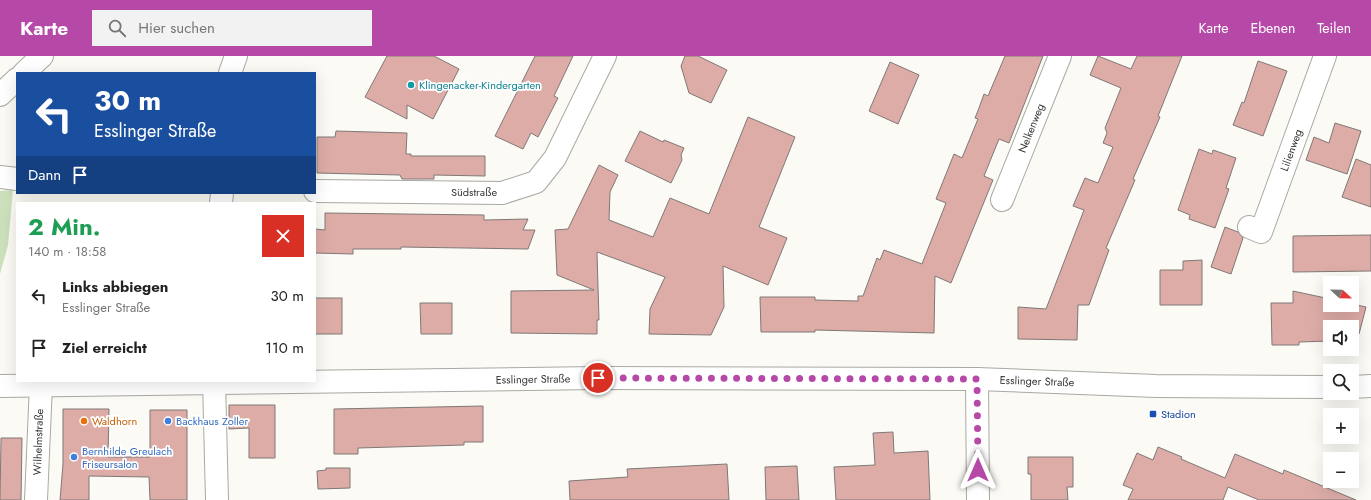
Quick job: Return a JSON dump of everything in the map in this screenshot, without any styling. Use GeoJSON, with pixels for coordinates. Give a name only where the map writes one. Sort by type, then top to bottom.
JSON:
{"type":"FeatureCollection","features":[{"type":"Feature","properties":{"kind":"main road"},"geometry":{"type":"LineString","coordinates":[[25,72],[42,56]]}},
{"type":"Feature","properties":{"kind":"main road"},"geometry":{"type":"LineString","coordinates":[[230,72],[236,56]]}},
{"type":"Feature","properties":{"kind":"main road","name":"Südstraße"},"geometry":{"type":"LineString","coordinates":[[316,191],[502,193],[536,182],[555,158],[605,56]]}},
{"type":"Feature","properties":{"kind":"main road","name":"Nelkenweg"},"geometry":{"type":"LineString","coordinates":[[1002,200],[1060,56]]}},
{"type":"Feature","properties":{"kind":"main road","name":"Lilienweg"},"geometry":{"type":"LineString","coordinates":[[1249,227],[1261,232],[1325,56]]}},
{"type":"Feature","properties":{"kind":"main road"},"geometry":{"type":"LineString","coordinates":[[0,95],[16,80]]}},
{"type":"Feature","properties":{"kind":"main road"},"geometry":{"type":"LineString","coordinates":[[0,177],[16,179]]}},
{"type":"Feature","properties":{"kind":"main road","name":"Esslinger Straße"},"geometry":{"type":"LineString","coordinates":[[316,381],[598,378],[977,379],[1156,386],[1323,387]]}},
{"type":"Feature","properties":{"kind":"main road"},"geometry":{"type":"LineString","coordinates":[[977,379],[978,500]]}},
{"type":"Feature","properties":{"kind":"main road"},"geometry":{"type":"LineString","coordinates":[[214,382],[216,500]]}},
{"type":"Feature","properties":{"kind":"main road","name":"Esslinger Straße"},"geometry":{"type":"LineString","coordinates":[[0,386],[41,384],[214,382]]}},
{"type":"Feature","properties":{"kind":"main road","name":"Wilhelmstraße"},"geometry":{"type":"LineString","coordinates":[[36,500],[41,384]]}},
{"type":"Feature","properties":{"kind":"main road"},"geometry":{"type":"LineString","coordinates":[[1359,387],[1371,386]]}},
{"type":"Feature","properties":{"kind":"green space"},"geometry":{"type":"Polygon","coordinates":[[[13,190],[8,245],[0,274],[0,191],[13,190]]]}},
{"type":"Feature","properties":{"kind":"building","name":"Klingenacker-Kindergarten"},"geometry":{"type":"Polygon","coordinates":[[[387,56],[434,56],[459,69],[433,119],[407,105],[407,119],[365,97],[387,56]]]}},
{"type":"Feature","properties":{"kind":"building"},"geometry":{"type":"Polygon","coordinates":[[[535,56],[573,56],[554,96],[558,98],[538,137],[531,133],[523,149],[495,136],[535,56]]]}},
{"type":"Feature","properties":{"kind":"building"},"geometry":{"type":"Polygon","coordinates":[[[685,56],[698,56],[727,70],[711,103],[689,93],[681,66],[685,56]]]}},
{"type":"Feature","properties":{"kind":"building"},"geometry":{"type":"Polygon","coordinates":[[[1005,56],[1043,56],[1009,143],[999,139],[984,176],[993,180],[951,283],[935,276],[934,333],[815,330],[815,332],[761,332],[760,297],[815,297],[815,300],[858,301],[858,296],[863,296],[877,258],[880,260],[884,250],[922,264],[946,203],[936,199],[954,154],[962,158],[978,119],[975,118],[984,94],[988,96],[1005,56]]]}},
{"type":"Feature","properties":{"kind":"building"},"geometry":{"type":"Polygon","coordinates":[[[1098,56],[1131,69],[1137,56],[1182,56],[1158,116],[1160,117],[1133,179],[1135,180],[1106,248],[1109,250],[1089,305],[1078,305],[1077,340],[1018,339],[1018,307],[1046,309],[1084,210],[1073,206],[1085,178],[1098,183],[1113,147],[1103,143],[1107,133],[1105,128],[1121,88],[1090,75],[1098,56]]]}},
{"type":"Feature","properties":{"kind":"building"},"geometry":{"type":"Polygon","coordinates":[[[1258,61],[1287,71],[1263,136],[1233,125],[1242,102],[1244,103],[1258,61]]]}},
{"type":"Feature","properties":{"kind":"building"},"geometry":{"type":"Polygon","coordinates":[[[890,62],[919,75],[898,124],[869,111],[890,62]]]}},
{"type":"Feature","properties":{"kind":"building"},"geometry":{"type":"Polygon","coordinates":[[[748,117],[795,137],[759,227],[787,238],[768,285],[723,266],[724,307],[711,335],[649,334],[650,309],[665,277],[597,252],[599,320],[597,320],[597,334],[511,333],[511,291],[594,290],[557,275],[555,230],[568,229],[599,165],[618,175],[610,192],[609,220],[653,237],[670,198],[709,214],[748,117]]]}},
{"type":"Feature","properties":{"kind":"building"},"geometry":{"type":"Polygon","coordinates":[[[1335,123],[1361,131],[1347,174],[1306,160],[1314,137],[1329,143],[1335,123]]]}},
{"type":"Feature","properties":{"kind":"building"},"geometry":{"type":"Polygon","coordinates":[[[336,131],[407,133],[406,154],[411,154],[411,156],[485,156],[485,176],[434,175],[434,179],[402,179],[400,175],[317,173],[317,137],[335,137],[336,131]]]}},
{"type":"Feature","properties":{"kind":"building"},"geometry":{"type":"Polygon","coordinates":[[[640,131],[663,142],[664,140],[684,148],[681,155],[682,160],[671,183],[625,161],[640,131]]]}},
{"type":"Feature","properties":{"kind":"building"},"geometry":{"type":"Polygon","coordinates":[[[1199,149],[1212,154],[1213,150],[1236,158],[1226,188],[1229,189],[1215,228],[1189,219],[1190,215],[1178,210],[1199,149]]]}},
{"type":"Feature","properties":{"kind":"building"},"geometry":{"type":"Polygon","coordinates":[[[1356,159],[1371,165],[1371,207],[1342,197],[1356,159]]]}},
{"type":"Feature","properties":{"kind":"building"},"geometry":{"type":"Polygon","coordinates":[[[325,213],[484,215],[484,220],[528,219],[523,230],[535,230],[528,249],[401,247],[401,249],[353,249],[353,254],[316,253],[316,229],[325,230],[325,213]]]}},
{"type":"Feature","properties":{"kind":"building"},"geometry":{"type":"Polygon","coordinates":[[[1225,227],[1238,232],[1243,238],[1231,274],[1211,267],[1225,227]]]}},
{"type":"Feature","properties":{"kind":"building"},"geometry":{"type":"Polygon","coordinates":[[[1371,235],[1371,271],[1293,272],[1293,236],[1371,235]]]}},
{"type":"Feature","properties":{"kind":"building"},"geometry":{"type":"Polygon","coordinates":[[[1202,260],[1202,305],[1160,305],[1160,270],[1183,270],[1183,261],[1202,260]]]}},
{"type":"Feature","properties":{"kind":"building"},"geometry":{"type":"Polygon","coordinates":[[[1293,291],[1323,297],[1323,312],[1359,312],[1359,306],[1366,307],[1359,334],[1359,320],[1323,320],[1323,341],[1299,342],[1299,345],[1272,345],[1271,303],[1293,303],[1293,291]]]}},
{"type":"Feature","properties":{"kind":"building"},"geometry":{"type":"Polygon","coordinates":[[[316,298],[342,298],[342,334],[316,334],[316,298]]]}},
{"type":"Feature","properties":{"kind":"building"},"geometry":{"type":"Polygon","coordinates":[[[420,303],[452,303],[452,334],[421,334],[420,303]]]}},
{"type":"Feature","properties":{"kind":"building"},"geometry":{"type":"Polygon","coordinates":[[[229,405],[275,405],[275,458],[249,458],[249,428],[229,429],[229,405]]]}},
{"type":"Feature","properties":{"kind":"building"},"geometry":{"type":"Polygon","coordinates":[[[483,406],[483,442],[464,442],[464,445],[358,448],[358,454],[334,454],[334,409],[483,406]]]}},
{"type":"Feature","properties":{"kind":"building"},"geometry":{"type":"Polygon","coordinates":[[[63,409],[109,409],[108,457],[150,457],[150,410],[187,410],[187,500],[150,500],[149,477],[89,476],[89,500],[60,500],[63,464],[63,409]]]}},
{"type":"Feature","properties":{"kind":"building"},"geometry":{"type":"Polygon","coordinates":[[[893,432],[894,453],[928,451],[930,500],[836,500],[834,467],[875,465],[873,433],[893,432]]]}},
{"type":"Feature","properties":{"kind":"building"},"geometry":{"type":"Polygon","coordinates":[[[1,438],[22,438],[21,500],[0,500],[1,438]]]}},
{"type":"Feature","properties":{"kind":"building"},"geometry":{"type":"Polygon","coordinates":[[[1158,447],[1182,457],[1181,459],[1225,478],[1235,454],[1283,474],[1284,470],[1323,486],[1323,488],[1327,488],[1356,500],[1259,500],[1228,487],[1223,500],[1128,500],[1133,489],[1123,485],[1137,453],[1153,460],[1158,447]]]}},
{"type":"Feature","properties":{"kind":"building"},"geometry":{"type":"Polygon","coordinates":[[[1028,457],[1073,457],[1073,487],[1067,487],[1068,500],[1031,500],[1031,474],[1028,474],[1028,457]]]}},
{"type":"Feature","properties":{"kind":"building"},"geometry":{"type":"Polygon","coordinates":[[[727,464],[729,500],[570,500],[569,481],[628,477],[627,469],[727,464]]]}},
{"type":"Feature","properties":{"kind":"building"},"geometry":{"type":"Polygon","coordinates":[[[797,466],[799,500],[766,500],[765,467],[797,466]]]}},
{"type":"Feature","properties":{"kind":"building"},"geometry":{"type":"Polygon","coordinates":[[[326,468],[350,468],[350,488],[318,489],[317,471],[326,470],[326,468]]]}},
{"type":"Feature","properties":{"kind":"place","name":"Klingenacker-Kindergarten"},"geometry":{"type":"Point","coordinates":[411,85]}},
{"type":"Feature","properties":{"kind":"place","name":"Stadion"},"geometry":{"type":"Point","coordinates":[1153,414]}},
{"type":"Feature","properties":{"kind":"place","name":"Waldhorn"},"geometry":{"type":"Point","coordinates":[84,421]}},
{"type":"Feature","properties":{"kind":"place","name":"Backhaus Zoller"},"geometry":{"type":"Point","coordinates":[168,421]}},
{"type":"Feature","properties":{"kind":"place","name":"Bernhilde Greulach Friseursalon"},"geometry":{"type":"Point","coordinates":[74,457]}},
{"type":"Feature","properties":{"kind":"route"},"geometry":{"type":"LineString","coordinates":[[598,378],[977,379],[978,470]]}}]}
